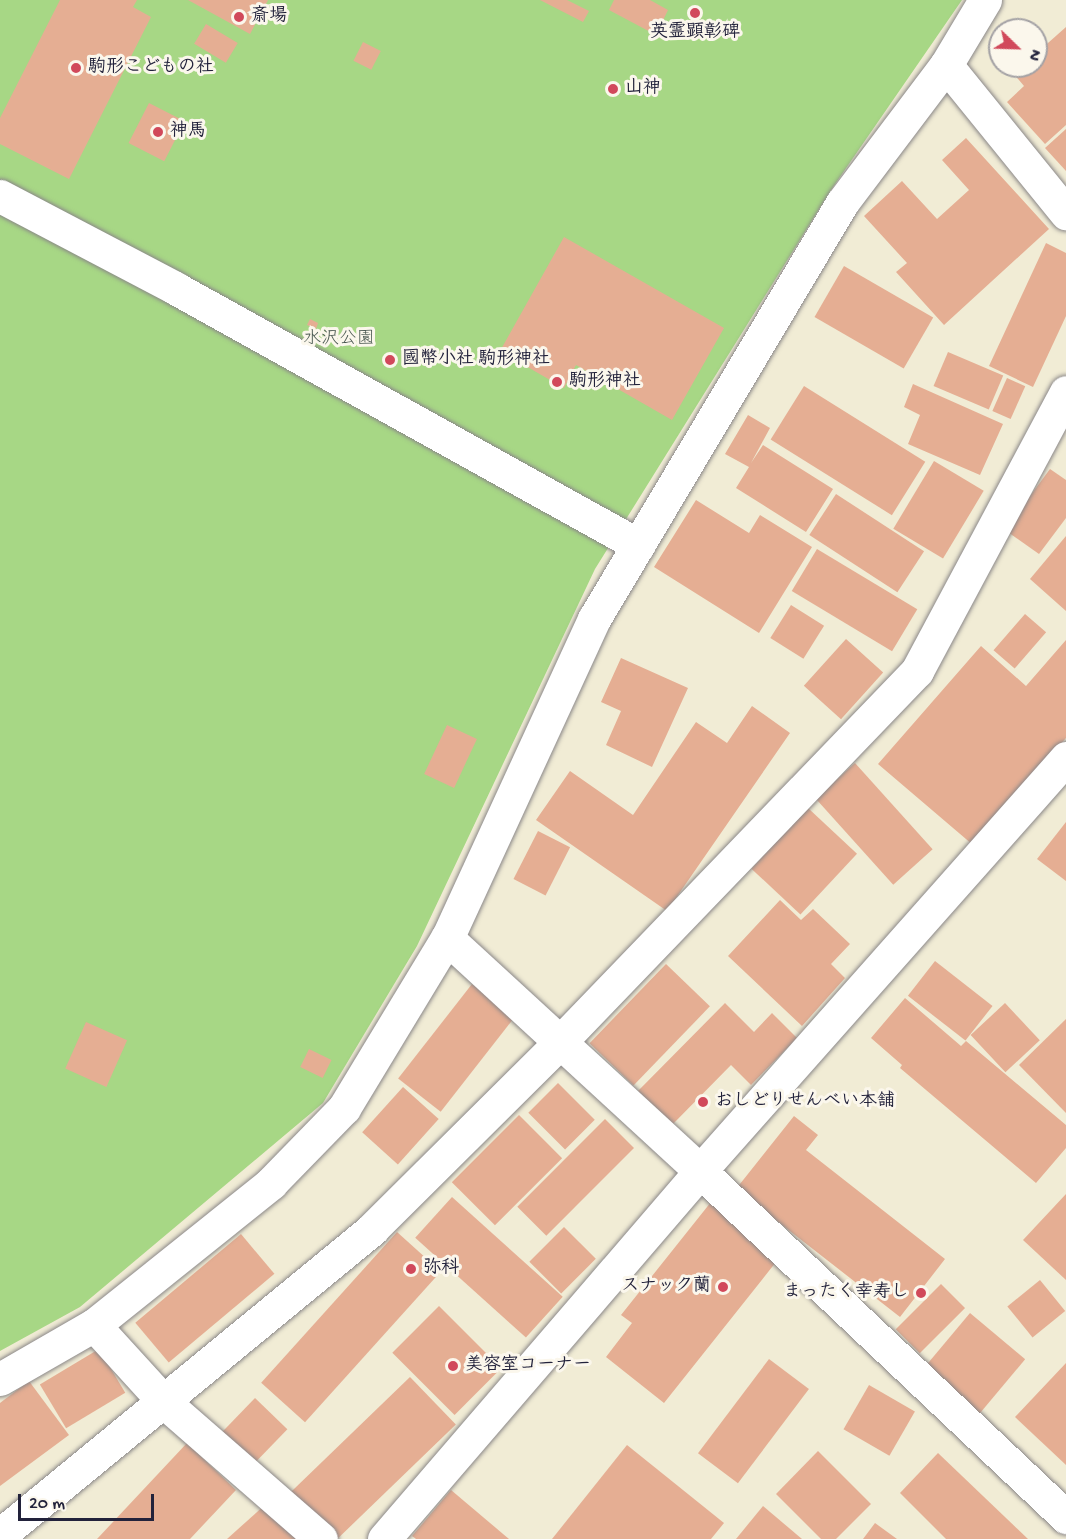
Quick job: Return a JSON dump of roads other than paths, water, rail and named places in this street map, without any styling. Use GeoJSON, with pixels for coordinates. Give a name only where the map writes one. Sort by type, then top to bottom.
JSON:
{"type":"FeatureCollection","features":[{"type":"Feature","properties":{"kind":"street"},"geometry":{"type":"LineString","coordinates":[[0,1379],[94,1325],[271,1183],[344,1108],[447,938],[594,620],[842,203],[946,65],[985,0]]}},
{"type":"Feature","properties":{"kind":"street"},"geometry":{"type":"LineString","coordinates":[[946,65],[1066,213]]}},
{"type":"Feature","properties":{"kind":"street"},"geometry":{"type":"LineString","coordinates":[[0,196],[176,288],[638,545]]}},
{"type":"Feature","properties":{"kind":"street"},"geometry":{"type":"LineString","coordinates":[[0,1535],[372,1229],[560,1042],[917,671],[1066,392]]}},
{"type":"Feature","properties":{"kind":"street"},"geometry":{"type":"LineString","coordinates":[[384,1539],[700,1170],[1066,758]]}},
{"type":"Feature","properties":{"kind":"street"},"geometry":{"type":"LineString","coordinates":[[447,938],[700,1170],[1066,1517]]}},
{"type":"Feature","properties":{"kind":"street"},"geometry":{"type":"LineString","coordinates":[[94,1325],[164,1402],[321,1539]]}},
{"type":"Feature","properties":{"kind":"place","name":"英霊顕彰碑"},"geometry":{"type":"Point","coordinates":[695,13]}},
{"type":"Feature","properties":{"kind":"place","name":"斎場"},"geometry":{"type":"Point","coordinates":[239,17]}},
{"type":"Feature","properties":{"kind":"place","name":"駒形こどもの社"},"geometry":{"type":"Point","coordinates":[76,68]}},
{"type":"Feature","properties":{"kind":"place","name":"山神"},"geometry":{"type":"Point","coordinates":[613,89]}},
{"type":"Feature","properties":{"kind":"place","name":"神馬"},"geometry":{"type":"Point","coordinates":[158,132]}},
{"type":"Feature","properties":{"kind":"place","name":"國幣小社 駒形神社"},"geometry":{"type":"Point","coordinates":[390,360]}},
{"type":"Feature","properties":{"kind":"place","name":"駒形神社"},"geometry":{"type":"Point","coordinates":[557,382]}},
{"type":"Feature","properties":{"kind":"place","name":"おしどりせんべい本舗"},"geometry":{"type":"Point","coordinates":[703,1102]}},
{"type":"Feature","properties":{"kind":"place","name":"弥科"},"geometry":{"type":"Point","coordinates":[411,1269]}},
{"type":"Feature","properties":{"kind":"place","name":"スナック蘭"},"geometry":{"type":"Point","coordinates":[723,1287]}},
{"type":"Feature","properties":{"kind":"place","name":"まったく幸寿し"},"geometry":{"type":"Point","coordinates":[921,1293]}},
{"type":"Feature","properties":{"kind":"place","name":"美容室コーナー"},"geometry":{"type":"Point","coordinates":[453,1366]}},
{"type":"Feature","properties":{"kind":"park label","name":"水沢公園"},"geometry":{"type":"Point","coordinates":[339,340]}}]}
